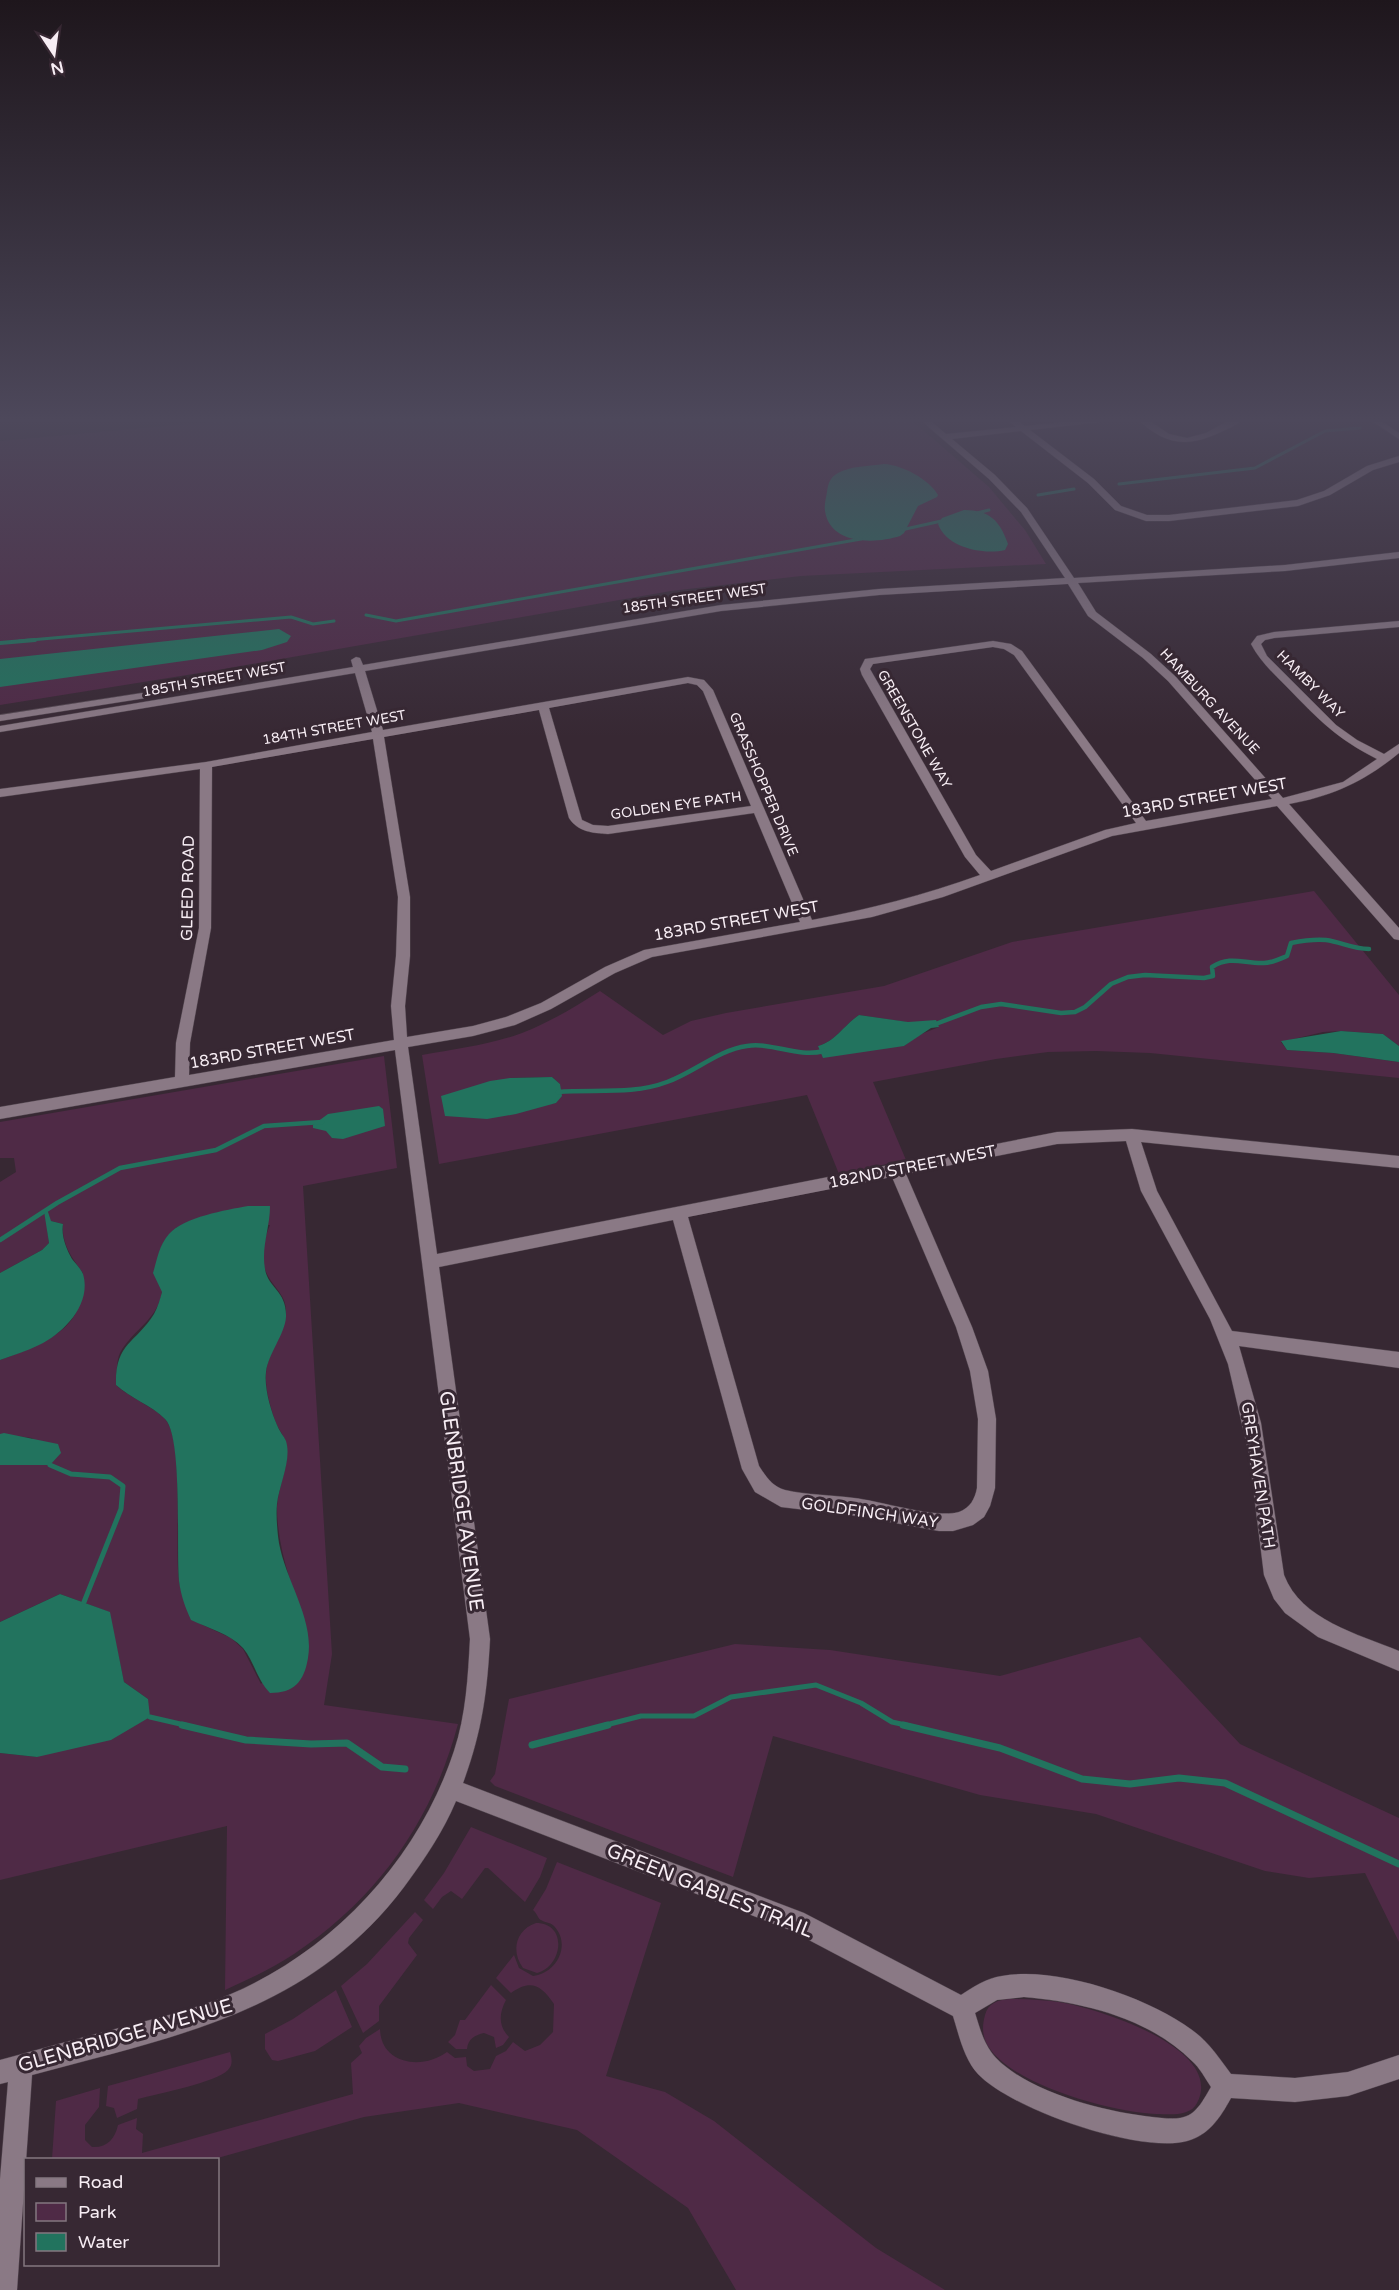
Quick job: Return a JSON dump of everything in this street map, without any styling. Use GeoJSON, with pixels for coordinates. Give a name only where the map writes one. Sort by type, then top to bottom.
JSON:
{"type":"FeatureCollection","features":[{"type":"Feature","properties":{"kind":"street","name":"HAMBURG AVENUE"},"geometry":{"type":"LineString","coordinates":[[1034,524],[1092,614],[1147,656],[1172,679],[1399,936]]}},
{"type":"Feature","properties":{"kind":"street","name":"185TH STREET WEST"},"geometry":{"type":"LineString","coordinates":[[1068,577],[1228,564],[1399,545]]}},
{"type":"Feature","properties":{"kind":"street","name":"185TH STREET WEST"},"geometry":{"type":"LineString","coordinates":[[0,729],[729,597],[868,584],[1285,568],[1399,555]]}},
{"type":"Feature","properties":{"kind":"street","name":"HAMBY WAY"},"geometry":{"type":"LineString","coordinates":[[1384,758],[1353,742],[1332,727],[1263,657],[1256,644],[1262,638],[1274,635],[1399,624]]}},
{"type":"Feature","properties":{"kind":"street","name":"GREENSTONE WAY"},"geometry":{"type":"LineString","coordinates":[[988,876],[971,857],[867,675],[865,669],[869,661],[986,644],[1011,647],[1018,653],[1143,825]]}},
{"type":"Feature","properties":{"kind":"street","name":"185TH STREET WEST"},"geometry":{"type":"LineString","coordinates":[[0,718],[357,665]]}},
{"type":"Feature","properties":{"kind":"street","name":"GLENBRIDGE AVENUE"},"geometry":{"type":"LineString","coordinates":[[10,2069],[210,2014],[251,1998],[280,1982],[335,1943],[383,1897],[422,1844],[451,1789],[464,1755],[475,1712],[481,1662],[480,1639],[401,1044],[398,1006],[403,956],[404,897],[378,733],[357,665]]}},
{"type":"Feature","properties":{"kind":"street","name":"184TH STREET WEST"},"geometry":{"type":"LineString","coordinates":[[0,793],[206,765],[673,681]]}},
{"type":"Feature","properties":{"kind":"street","name":"GRASSHOPPER DRIVE"},"geometry":{"type":"LineString","coordinates":[[673,681],[694,681],[708,690],[807,924]]}},
{"type":"Feature","properties":{"kind":"street","name":"GOLDEN EYE PATH"},"geometry":{"type":"LineString","coordinates":[[543,706],[575,818],[583,826],[608,831],[758,809]]}},
{"type":"Feature","properties":{"kind":"street","name":"183RD STREET WEST"},"geometry":{"type":"LineString","coordinates":[[0,1113],[474,1032],[510,1021],[546,1006],[610,970],[649,953],[904,904],[1097,837],[1143,825],[1302,798],[1347,783],[1370,771],[1399,747]]}},
{"type":"Feature","properties":{"kind":"street","name":"GLEED ROAD"},"geometry":{"type":"LineString","coordinates":[[182,1081],[183,1043],[205,928],[206,765]]}},
{"type":"Feature","properties":{"kind":"street","name":"182ND STREET WEST"},"geometry":{"type":"LineString","coordinates":[[430,1262],[1057,1138],[1132,1135],[1399,1162]]}},
{"type":"Feature","properties":{"kind":"street","name":"GREYHAVEN PATH"},"geometry":{"type":"LineString","coordinates":[[1132,1135],[1148,1190],[1210,1301],[1226,1337],[1251,1412],[1261,1465],[1274,1575],[1282,1596],[1292,1609],[1305,1619],[1399,1661]]}},
{"type":"Feature","properties":{"kind":"street","name":"GOLDFINCH WAY"},"geometry":{"type":"LineString","coordinates":[[679,1213],[751,1469],[761,1486],[771,1494],[789,1500],[857,1507],[939,1522],[960,1521],[977,1511],[986,1494],[987,1443],[984,1395],[973,1349],[896,1169]]}},
{"type":"Feature","properties":{"kind":"street"},"geometry":{"type":"LineString","coordinates":[[1226,1337],[1399,1360]]}},
{"type":"Feature","properties":{"kind":"street","name":"GREEN GABLES TRAIL"},"geometry":{"type":"LineString","coordinates":[[451,1789],[796,1921],[962,2008]]}},
{"type":"Feature","properties":{"kind":"street"},"geometry":{"type":"LineString","coordinates":[[1015,1985],[1054,1988],[1088,1996],[1138,2014],[1187,2041],[1200,2052],[1225,2086],[1210,2111],[1189,2128],[1158,2130],[1097,2121],[1042,2101],[988,2068],[981,2059],[962,2008],[983,1993],[1015,1985]]}},
{"type":"Feature","properties":{"kind":"street"},"geometry":{"type":"LineString","coordinates":[[1225,2086],[1295,2090],[1348,2084],[1399,2067]]}},
{"type":"Feature","properties":{"kind":"street"},"geometry":{"type":"LineString","coordinates":[[4,2290],[10,2069]]}},
{"type":"Feature","properties":{"kind":"green space"},"geometry":{"type":"Polygon","coordinates":[[[0,524],[1020,524],[1046,564],[801,576],[671,591],[212,671],[0,705],[0,524]]]}},
{"type":"Feature","properties":{"kind":"green space"},"geometry":{"type":"Polygon","coordinates":[[[1314,891],[1399,995],[1399,1046],[1383,1034],[1341,1031],[1323,1032],[1281,1042],[1287,1050],[1333,1053],[1399,1062],[1399,1078],[1150,1053],[1048,1052],[996,1059],[873,1082],[906,1160],[839,1174],[807,1095],[439,1164],[422,1055],[485,1044],[522,1033],[562,1014],[600,991],[663,1035],[691,1021],[726,1013],[884,986],[1012,942],[1314,891]],[[859,1015],[835,1037],[818,1046],[904,1046],[919,1035],[939,1027],[859,1015]],[[552,1077],[510,1078],[542,1105],[556,1103],[560,1084],[552,1077]]]}},
{"type":"Feature","properties":{"kind":"green space"},"geometry":{"type":"Polygon","coordinates":[[[384,1056],[397,1168],[303,1186],[332,1654],[324,1705],[458,1724],[447,1759],[417,1825],[376,1882],[324,1932],[294,1954],[225,1990],[227,1826],[0,1880],[0,1753],[37,1757],[148,1699],[124,1682],[109,1612],[60,1594],[0,1622],[0,1465],[50,1465],[32,1438],[0,1434],[0,1360],[44,1342],[72,1320],[77,1310],[83,1273],[66,1244],[63,1224],[51,1221],[47,1228],[49,1243],[42,1250],[0,1273],[0,1182],[16,1172],[14,1158],[0,1158],[0,1122],[384,1056]],[[270,1225],[177,1227],[168,1236],[163,1243],[160,1258],[163,1281],[160,1301],[151,1317],[120,1353],[116,1385],[165,1419],[171,1431],[177,1471],[179,1580],[192,1620],[231,1638],[243,1649],[261,1684],[307,1631],[287,1570],[278,1523],[278,1499],[287,1452],[285,1441],[270,1406],[266,1374],[270,1357],[283,1326],[286,1309],[281,1295],[269,1279],[263,1262],[264,1243],[270,1225]]]}},
{"type":"Feature","properties":{"kind":"green space"},"geometry":{"type":"Polygon","coordinates":[[[1140,1637],[1240,1744],[1399,1818],[1399,1942],[1365,1873],[1309,1878],[1265,1871],[1096,1814],[980,1795],[773,1736],[733,1877],[495,1786],[490,1781],[495,1774],[509,1699],[735,1644],[830,1650],[1000,1676],[1140,1637]]]}},
{"type":"Feature","properties":{"kind":"green space"},"geometry":{"type":"Polygon","coordinates":[[[471,1827],[547,1858],[540,1877],[525,1902],[488,1868],[485,1868],[462,1899],[451,1891],[442,1897],[433,1909],[424,1900],[444,1873],[471,1827]]]}},
{"type":"Feature","properties":{"kind":"green space"},"geometry":{"type":"Polygon","coordinates":[[[557,1862],[661,1903],[606,2076],[665,2092],[714,2121],[876,2248],[945,2290],[736,2290],[688,2208],[577,2130],[459,2103],[364,2117],[218,2158],[52,2158],[56,2101],[100,2088],[99,2107],[85,2125],[85,2140],[92,2147],[102,2146],[112,2138],[118,2125],[137,2118],[136,2129],[143,2134],[142,2153],[353,2094],[351,2063],[362,2053],[359,2046],[366,2038],[380,2029],[382,2041],[395,2057],[405,2061],[427,2061],[447,2052],[455,2058],[466,2057],[467,2066],[474,2071],[490,2069],[496,2056],[506,2051],[513,2042],[525,2051],[540,2045],[553,2032],[554,2004],[540,1988],[524,1986],[511,1993],[496,1978],[514,1955],[519,1968],[533,1976],[549,1970],[559,1957],[562,1942],[559,1934],[552,1925],[540,1919],[533,1910],[546,1889],[557,1862]]]}},
{"type":"Feature","properties":{"kind":"green space"},"geometry":{"type":"Polygon","coordinates":[[[415,1912],[423,1920],[409,1938],[408,1943],[417,1955],[379,2006],[379,2021],[363,2033],[341,1986],[367,1964],[415,1912]]]}},
{"type":"Feature","properties":{"kind":"green space"},"geometry":{"type":"Polygon","coordinates":[[[536,1923],[546,1925],[553,1930],[558,1945],[557,1954],[552,1962],[546,1969],[537,1973],[523,1968],[516,1949],[519,1936],[529,1926],[536,1923]]]}},
{"type":"Feature","properties":{"kind":"green space"},"geometry":{"type":"Polygon","coordinates":[[[491,1985],[506,2000],[502,2010],[501,2024],[509,2037],[503,2045],[496,2048],[494,2037],[484,2033],[473,2038],[467,2049],[456,2049],[448,2042],[455,2035],[460,2020],[465,2020],[491,1985]]]}},
{"type":"Feature","properties":{"kind":"green space"},"geometry":{"type":"Polygon","coordinates":[[[336,1990],[352,2027],[315,2051],[278,2061],[272,2060],[265,2049],[265,2034],[293,2019],[336,1990]]]}},
{"type":"Feature","properties":{"kind":"green space"},"geometry":{"type":"Polygon","coordinates":[[[1009,1999],[1053,2001],[1077,2006],[1127,2022],[1153,2034],[1176,2048],[1193,2065],[1201,2083],[1197,2103],[1190,2111],[1179,2114],[1137,2112],[1064,2094],[1018,2073],[1000,2060],[988,2046],[983,2031],[988,2008],[997,2001],[1009,1999]]]}},
{"type":"Feature","properties":{"kind":"green space"},"geometry":{"type":"Polygon","coordinates":[[[230,2052],[232,2062],[230,2068],[212,2079],[138,2099],[137,2109],[117,2118],[114,2108],[106,2106],[108,2086],[230,2052]]]}},
{"type":"Feature","properties":{"kind":"water"},"geometry":{"type":"Polygon","coordinates":[[[830,524],[909,524],[900,536],[867,541],[844,536],[830,524]]]}},
{"type":"Feature","properties":{"kind":"water"},"geometry":{"type":"Polygon","coordinates":[[[938,524],[998,524],[1008,544],[1005,550],[996,551],[967,548],[949,539],[938,524]]]}},
{"type":"Feature","properties":{"kind":"water"},"geometry":{"type":"Polygon","coordinates":[[[279,629],[291,636],[287,642],[262,650],[0,687],[0,659],[279,629]]]}},
{"type":"Feature","properties":{"kind":"water"},"geometry":{"type":"Polygon","coordinates":[[[859,1015],[908,1022],[936,1020],[939,1027],[931,1028],[904,1046],[823,1058],[818,1046],[835,1037],[859,1015]]]}},
{"type":"Feature","properties":{"kind":"water"},"geometry":{"type":"Polygon","coordinates":[[[1341,1031],[1383,1034],[1399,1046],[1399,1062],[1333,1053],[1287,1050],[1281,1041],[1341,1031]]]}},
{"type":"Feature","properties":{"kind":"water"},"geometry":{"type":"Polygon","coordinates":[[[552,1077],[560,1084],[562,1096],[556,1103],[487,1119],[445,1116],[441,1096],[490,1081],[552,1077]]]}},
{"type":"Feature","properties":{"kind":"water"},"geometry":{"type":"Polygon","coordinates":[[[379,1106],[383,1109],[385,1126],[343,1139],[332,1138],[326,1131],[313,1128],[313,1125],[328,1114],[379,1106]]]}},
{"type":"Feature","properties":{"kind":"water"},"geometry":{"type":"Polygon","coordinates":[[[248,1206],[270,1206],[264,1253],[265,1269],[286,1308],[283,1330],[267,1365],[266,1385],[272,1413],[286,1441],[287,1448],[286,1464],[277,1504],[278,1536],[285,1566],[303,1612],[309,1643],[308,1658],[301,1680],[286,1691],[270,1693],[247,1653],[238,1643],[191,1620],[179,1581],[177,1470],[171,1430],[159,1414],[116,1385],[119,1360],[123,1352],[147,1324],[159,1303],[162,1292],[153,1273],[166,1238],[176,1228],[195,1219],[248,1206]]]}},
{"type":"Feature","properties":{"kind":"water"},"geometry":{"type":"Polygon","coordinates":[[[47,1209],[51,1221],[63,1224],[66,1246],[83,1274],[85,1285],[80,1306],[66,1325],[48,1340],[0,1360],[0,1273],[42,1250],[49,1243],[44,1211],[47,1209]]]}},
{"type":"Feature","properties":{"kind":"water"},"geometry":{"type":"Polygon","coordinates":[[[0,1434],[58,1444],[61,1453],[50,1465],[0,1465],[0,1434]]]}},
{"type":"Feature","properties":{"kind":"water"},"geometry":{"type":"Polygon","coordinates":[[[60,1594],[110,1612],[124,1682],[148,1699],[150,1717],[111,1740],[37,1757],[0,1753],[0,1622],[60,1594]]]}},
{"type":"Feature","properties":{"kind":"waterway"},"geometry":{"type":"LineString","coordinates":[[901,530],[929,524]]}},
{"type":"Feature","properties":{"kind":"waterway"},"geometry":{"type":"LineString","coordinates":[[366,615],[396,621],[861,539]]}},
{"type":"Feature","properties":{"kind":"waterway"},"geometry":{"type":"LineString","coordinates":[[19,641],[291,617],[313,624],[334,621]]}},
{"type":"Feature","properties":{"kind":"waterway"},"geometry":{"type":"LineString","coordinates":[[0,643],[35,640]]}},
{"type":"Feature","properties":{"kind":"waterway"},"geometry":{"type":"LineString","coordinates":[[933,1025],[981,1007],[1001,1004],[1061,1013],[1075,1012],[1085,1007],[1111,984],[1128,977],[1145,975],[1204,978],[1213,976],[1212,967],[1225,961],[1264,963],[1279,960],[1287,956],[1291,943],[1295,942],[1326,940],[1369,949]]}},
{"type":"Feature","properties":{"kind":"waterway"},"geometry":{"type":"LineString","coordinates":[[558,1092],[627,1090],[654,1086],[677,1078],[726,1052],[747,1046],[766,1046],[804,1053],[824,1051]]}},
{"type":"Feature","properties":{"kind":"waterway"},"geometry":{"type":"LineString","coordinates":[[0,1240],[57,1203],[120,1168],[216,1150],[264,1126],[322,1122]]}},
{"type":"Feature","properties":{"kind":"waterway"},"geometry":{"type":"LineString","coordinates":[[50,1465],[71,1474],[110,1477],[123,1486],[121,1509],[84,1602]]}},
{"type":"Feature","properties":{"kind":"waterway"},"geometry":{"type":"LineString","coordinates":[[602,1726],[641,1716],[694,1716],[731,1697],[816,1685],[861,1703],[892,1722],[910,1726]]}},
{"type":"Feature","properties":{"kind":"waterway"},"geometry":{"type":"LineString","coordinates":[[150,1717],[189,1726]]}},
{"type":"Feature","properties":{"kind":"waterway"},"geometry":{"type":"LineString","coordinates":[[182,1725],[246,1740],[311,1744],[347,1743],[382,1767],[405,1769]]}},
{"type":"Feature","properties":{"kind":"waterway"},"geometry":{"type":"LineString","coordinates":[[532,1745],[608,1725]]}},
{"type":"Feature","properties":{"kind":"waterway"},"geometry":{"type":"LineString","coordinates":[[903,1725],[1000,1748],[1082,1779],[1130,1784],[1179,1778],[1225,1783],[1399,1864]]}}]}
